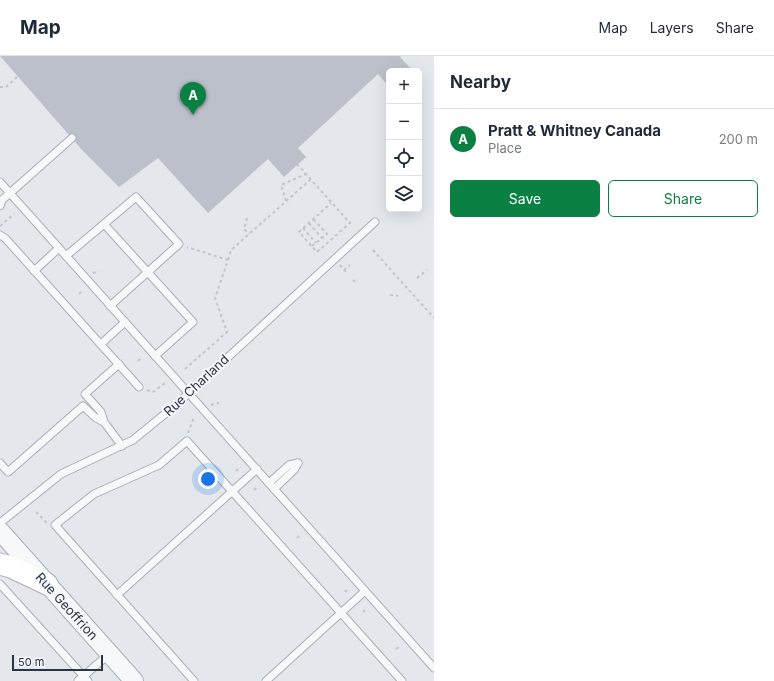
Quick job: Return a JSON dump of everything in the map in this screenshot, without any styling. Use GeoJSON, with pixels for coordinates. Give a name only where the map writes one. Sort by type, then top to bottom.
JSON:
{"type":"FeatureCollection","features":[{"type":"Feature","properties":{"kind":"main road"},"geometry":{"type":"LineString","coordinates":[[0,564],[11,567],[47,584]]}},
{"type":"Feature","properties":{"kind":"street","name":"Rue Geoffrion"},"geometry":{"type":"LineString","coordinates":[[0,531],[134,681]]}},
{"type":"Feature","properties":{"kind":"lane"},"geometry":{"type":"LineString","coordinates":[[0,206],[2,200],[72,138]]}},
{"type":"Feature","properties":{"kind":"lane"},"geometry":{"type":"LineString","coordinates":[[0,182],[434,668]]}},
{"type":"Feature","properties":{"kind":"lane"},"geometry":{"type":"LineString","coordinates":[[66,256],[136,197],[179,244],[110,306]]}},
{"type":"Feature","properties":{"kind":"lane","name":"Rue Charland"},"geometry":{"type":"LineString","coordinates":[[0,523],[61,474],[122,446],[148,428],[188,394],[375,222]]}},
{"type":"Feature","properties":{"kind":"lane"},"geometry":{"type":"LineString","coordinates":[[104,224],[193,322],[155,356]]}},
{"type":"Feature","properties":{"kind":"lane"},"geometry":{"type":"LineString","coordinates":[[0,235],[5,238],[139,387]]}},
{"type":"Feature","properties":{"kind":"lane"},"geometry":{"type":"LineString","coordinates":[[34,270],[60,248]]}},
{"type":"Feature","properties":{"kind":"lane"},"geometry":{"type":"LineString","coordinates":[[101,344],[125,322]]}},
{"type":"Feature","properties":{"kind":"lane"},"geometry":{"type":"LineString","coordinates":[[118,364],[85,394],[101,412],[104,422],[122,446]]}},
{"type":"Feature","properties":{"kind":"lane"},"geometry":{"type":"LineString","coordinates":[[0,463],[8,472],[83,406],[96,418],[104,422]]}},
{"type":"Feature","properties":{"kind":"lane"},"geometry":{"type":"LineString","coordinates":[[194,681],[56,525],[94,494],[150,470],[187,441],[402,681]]}},
{"type":"Feature","properties":{"kind":"lane"},"geometry":{"type":"LineString","coordinates":[[117,594],[256,469]]}},
{"type":"Feature","properties":{"kind":"lane"},"geometry":{"type":"LineString","coordinates":[[0,584],[84,679],[109,653]]}},
{"type":"Feature","properties":{"kind":"lane"},"geometry":{"type":"LineString","coordinates":[[266,681],[365,591]]}},
{"type":"Feature","properties":{"kind":"path"},"geometry":{"type":"LineString","coordinates":[[0,87],[6,87],[18,76]]}},
{"type":"Feature","properties":{"kind":"path"},"geometry":{"type":"LineString","coordinates":[[297,164],[350,223],[317,252],[299,232],[331,203]]}},
{"type":"Feature","properties":{"kind":"path"},"geometry":{"type":"LineString","coordinates":[[286,201],[281,186],[306,174]]}},
{"type":"Feature","properties":{"kind":"path"},"geometry":{"type":"LineString","coordinates":[[185,369],[226,332],[215,298],[231,250],[311,179]]}},
{"type":"Feature","properties":{"kind":"path"},"geometry":{"type":"LineString","coordinates":[[0,226],[14,214]]}},
{"type":"Feature","properties":{"kind":"path"},"geometry":{"type":"LineString","coordinates":[[247,218],[244,229],[249,234]]}},
{"type":"Feature","properties":{"kind":"path"},"geometry":{"type":"LineString","coordinates":[[312,247],[327,234],[313,219]]}},
{"type":"Feature","properties":{"kind":"path"},"geometry":{"type":"LineString","coordinates":[[309,223],[322,238]]}},
{"type":"Feature","properties":{"kind":"path"},"geometry":{"type":"LineString","coordinates":[[303,228],[316,243]]}},
{"type":"Feature","properties":{"kind":"path"},"geometry":{"type":"LineString","coordinates":[[189,248],[228,260]]}},
{"type":"Feature","properties":{"kind":"path"},"geometry":{"type":"LineString","coordinates":[[373,250],[434,318]]}},
{"type":"Feature","properties":{"kind":"path"},"geometry":{"type":"LineString","coordinates":[[340,265],[345,271],[350,265]]}},
{"type":"Feature","properties":{"kind":"path"},"geometry":{"type":"LineString","coordinates":[[417,278],[427,270]]}},
{"type":"Feature","properties":{"kind":"path"},"geometry":{"type":"LineString","coordinates":[[93,273],[100,271]]}},
{"type":"Feature","properties":{"kind":"path"},"geometry":{"type":"LineString","coordinates":[[353,280],[357,283]]}},
{"type":"Feature","properties":{"kind":"path"},"geometry":{"type":"LineString","coordinates":[[78,294],[83,290]]}},
{"type":"Feature","properties":{"kind":"path"},"geometry":{"type":"LineString","coordinates":[[390,295],[398,296]]}},
{"type":"Feature","properties":{"kind":"path"},"geometry":{"type":"LineString","coordinates":[[138,361],[142,357]]}},
{"type":"Feature","properties":{"kind":"path"},"geometry":{"type":"LineString","coordinates":[[153,392],[165,383]]}},
{"type":"Feature","properties":{"kind":"path"},"geometry":{"type":"LineString","coordinates":[[211,405],[219,402]]}},
{"type":"Feature","properties":{"kind":"path"},"geometry":{"type":"LineString","coordinates":[[188,431],[194,417]]}},
{"type":"Feature","properties":{"kind":"path"},"geometry":{"type":"LineString","coordinates":[[236,471],[241,466]]}},
{"type":"Feature","properties":{"kind":"path"},"geometry":{"type":"LineString","coordinates":[[254,490],[258,487]]}},
{"type":"Feature","properties":{"kind":"path"},"geometry":{"type":"LineString","coordinates":[[36,512],[45,522],[56,525]]}},
{"type":"Feature","properties":{"kind":"path"},"geometry":{"type":"LineString","coordinates":[[297,538],[301,535]]}},
{"type":"Feature","properties":{"kind":"path"},"geometry":{"type":"LineString","coordinates":[[345,592],[349,588]]}},
{"type":"Feature","properties":{"kind":"path"},"geometry":{"type":"LineString","coordinates":[[363,612],[367,608]]}},
{"type":"Feature","properties":{"kind":"path"},"geometry":{"type":"LineString","coordinates":[[396,649],[400,646]]}},
{"type":"Feature","properties":{"kind":"building"},"geometry":{"type":"Polygon","coordinates":[[[0,56],[401,56],[400,57],[410,68],[386,68],[386,83],[378,74],[298,148],[306,157],[284,177],[268,159],[208,213],[158,158],[119,187],[83,151],[0,56]]]}},
{"type":"Feature","properties":{"kind":"place","name":"Pratt & Whitney Canada"},"geometry":{"type":"Point","coordinates":[193,115]}}]}
